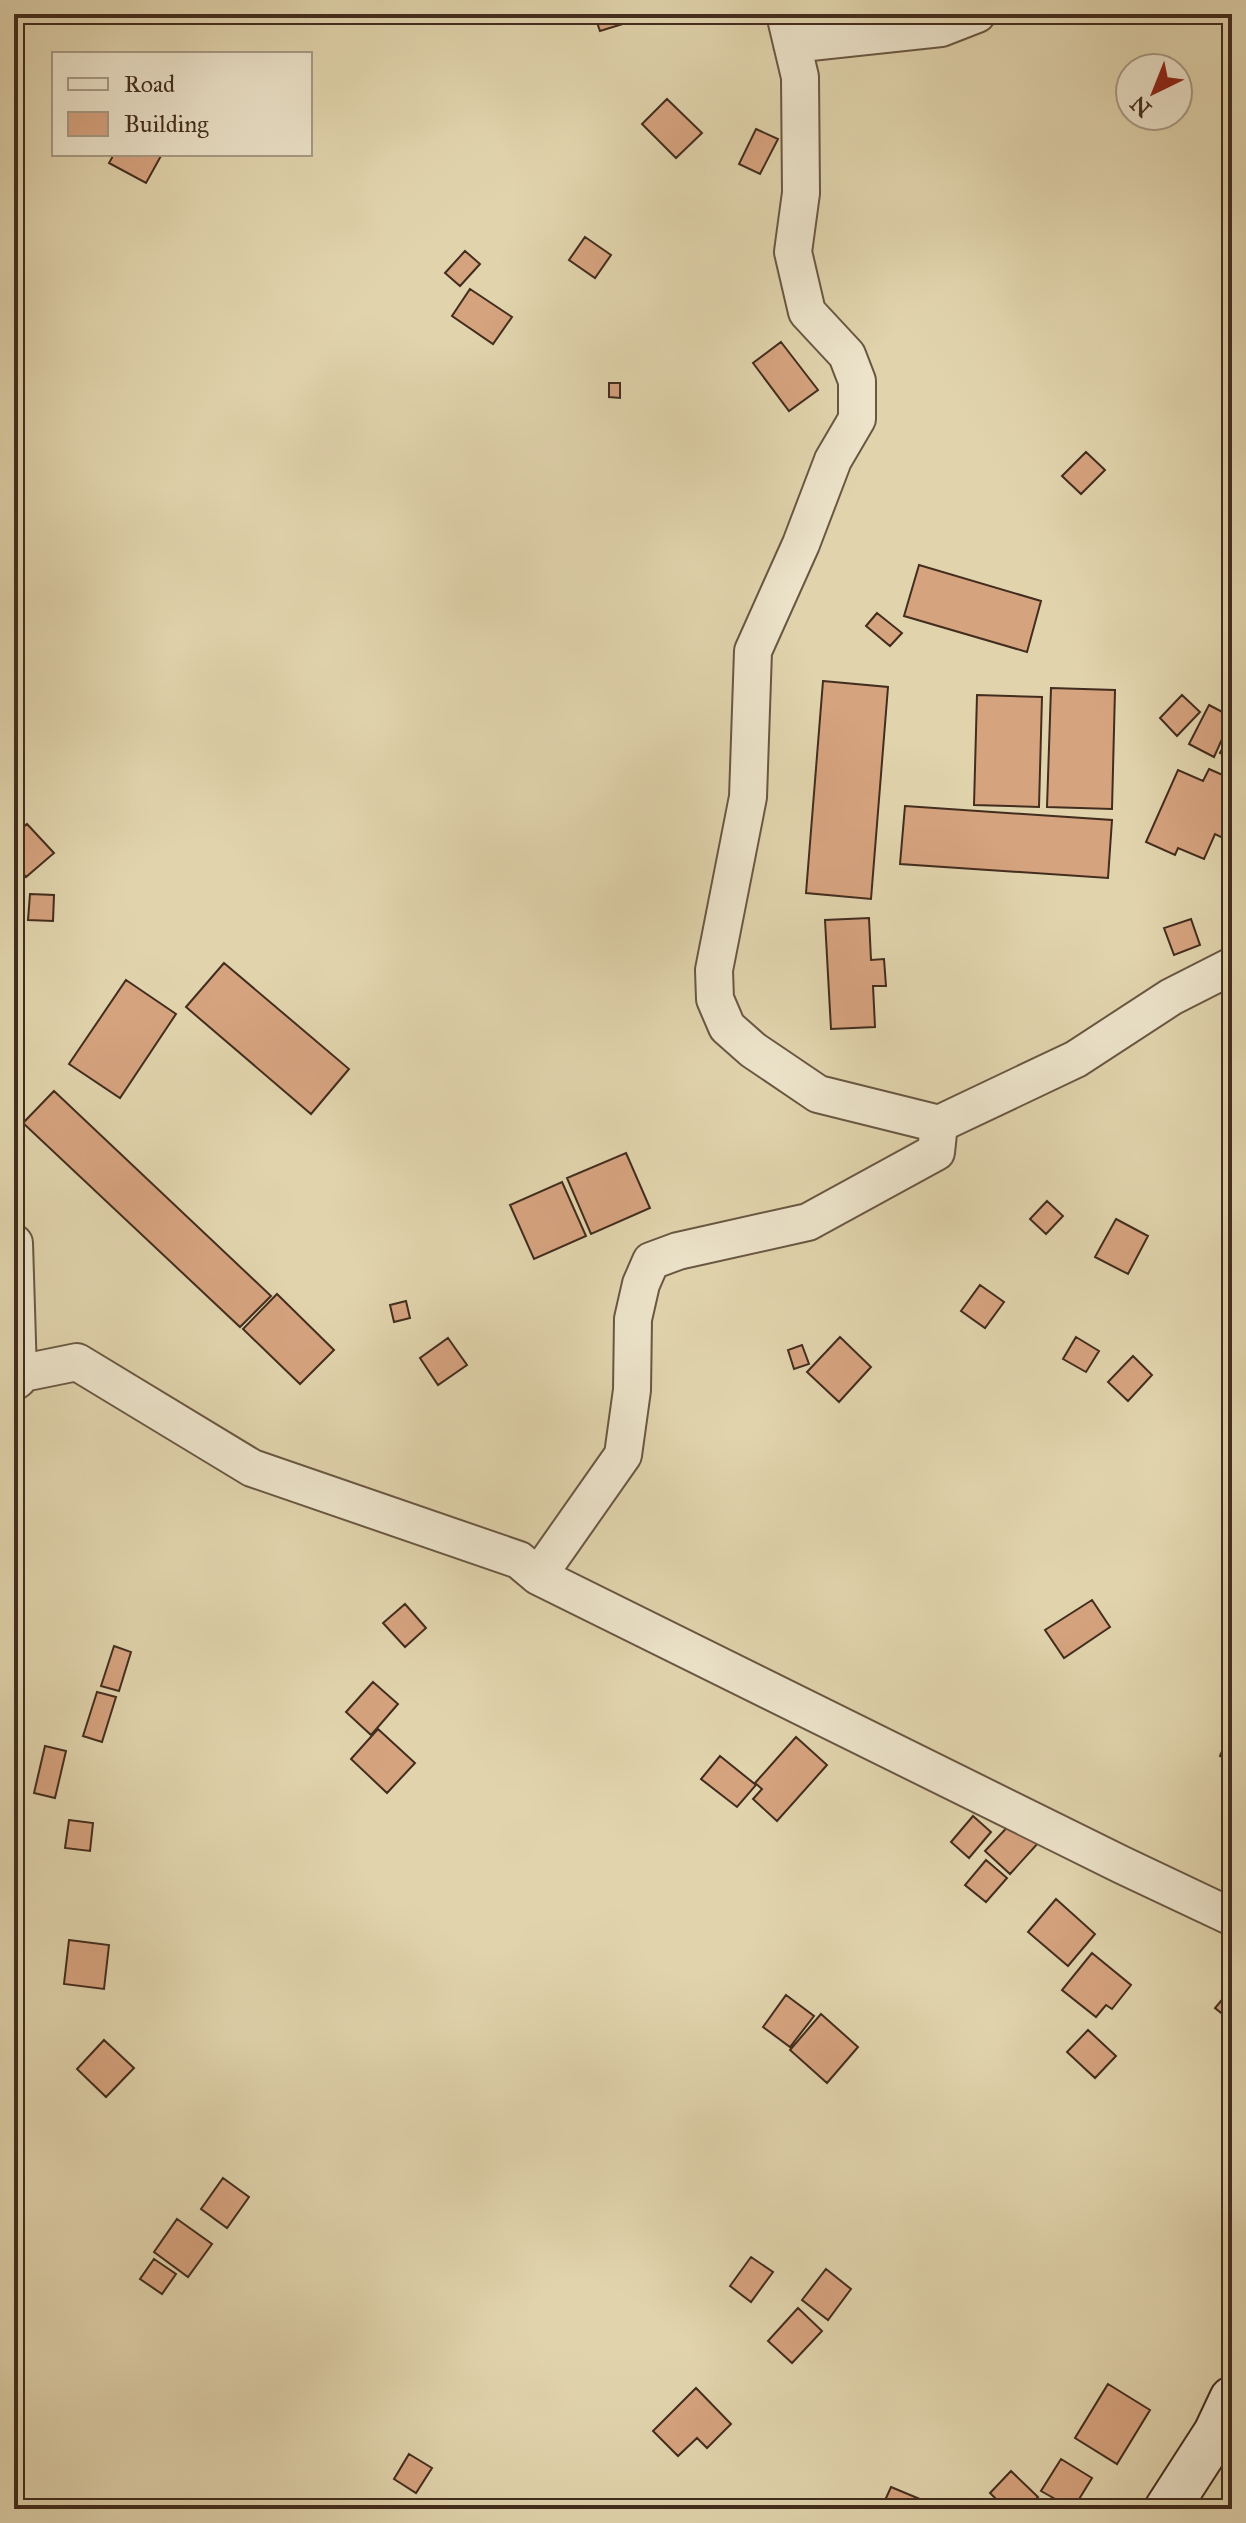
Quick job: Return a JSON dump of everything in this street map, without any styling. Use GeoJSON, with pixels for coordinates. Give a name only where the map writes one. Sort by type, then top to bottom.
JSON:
{"type":"FeatureCollection","features":[{"type":"Feature","properties":{"kind":"street"},"geometry":{"type":"LineString","coordinates":[[977,14],[941,28],[788,29],[800,77],[801,193],[793,252],[807,312],[847,355],[857,381],[857,419],[833,460],[801,544],[753,651],[748,797],[714,970],[715,999],[727,1027],[753,1050],[818,1094],[939,1124],[1076,1059],[1171,997],[1232,966]]}},
{"type":"Feature","properties":{"kind":"street"},"geometry":{"type":"LineString","coordinates":[[538,1576],[623,1455],[632,1390],[633,1319],[641,1284],[651,1261],[678,1251],[808,1222],[936,1152],[939,1124]]}},
{"type":"Feature","properties":{"kind":"street"},"geometry":{"type":"LineString","coordinates":[[14,1243],[16,1378],[77,1362],[252,1468],[519,1560],[538,1576],[1232,1917]]}},
{"type":"Feature","properties":{"kind":"street"},"geometry":{"type":"LineString","coordinates":[[1167,2509],[1216,2433],[1232,2399]]}},
{"type":"Feature","properties":{"kind":"building"},"geometry":{"type":"Polygon","coordinates":[[[594,14],[626,14],[629,22],[600,31],[594,14]]]}},
{"type":"Feature","properties":{"kind":"building"},"geometry":{"type":"Polygon","coordinates":[[[667,99],[702,133],[676,158],[642,124],[667,99]]]}},
{"type":"Feature","properties":{"kind":"building"},"geometry":{"type":"Polygon","coordinates":[[[756,129],[778,139],[760,174],[739,164],[756,129]]]}},
{"type":"Feature","properties":{"kind":"building"},"geometry":{"type":"Polygon","coordinates":[[[113,156],[161,156],[146,183],[109,163],[113,156]]]}},
{"type":"Feature","properties":{"kind":"building"},"geometry":{"type":"Polygon","coordinates":[[[585,237],[611,255],[595,278],[569,260],[585,237]]]}},
{"type":"Feature","properties":{"kind":"building"},"geometry":{"type":"Polygon","coordinates":[[[465,251],[480,264],[460,286],[445,273],[465,251]]]}},
{"type":"Feature","properties":{"kind":"building"},"geometry":{"type":"Polygon","coordinates":[[[470,289],[512,317],[493,344],[452,316],[470,289]]]}},
{"type":"Feature","properties":{"kind":"building"},"geometry":{"type":"Polygon","coordinates":[[[781,342],[818,390],[789,411],[753,363],[781,342]]]}},
{"type":"Feature","properties":{"kind":"building"},"geometry":{"type":"Polygon","coordinates":[[[609,383],[620,383],[620,398],[609,397],[609,383]]]}},
{"type":"Feature","properties":{"kind":"building"},"geometry":{"type":"Polygon","coordinates":[[[1086,452],[1105,470],[1081,494],[1062,476],[1086,452]]]}},
{"type":"Feature","properties":{"kind":"building"},"geometry":{"type":"Polygon","coordinates":[[[919,565],[1041,601],[1027,652],[904,616],[919,565]]]}},
{"type":"Feature","properties":{"kind":"building"},"geometry":{"type":"Polygon","coordinates":[[[877,613],[902,633],[890,646],[866,626],[877,613]]]}},
{"type":"Feature","properties":{"kind":"building"},"geometry":{"type":"Polygon","coordinates":[[[823,681],[888,687],[871,899],[806,893],[823,681]]]}},
{"type":"Feature","properties":{"kind":"building"},"geometry":{"type":"Polygon","coordinates":[[[1051,688],[1115,690],[1112,809],[1047,807],[1051,688]]]}},
{"type":"Feature","properties":{"kind":"building"},"geometry":{"type":"Polygon","coordinates":[[[977,695],[1042,697],[1039,807],[974,805],[977,695]]]}},
{"type":"Feature","properties":{"kind":"building"},"geometry":{"type":"Polygon","coordinates":[[[1182,695],[1200,712],[1177,736],[1160,718],[1182,695]]]}},
{"type":"Feature","properties":{"kind":"building"},"geometry":{"type":"Polygon","coordinates":[[[1209,705],[1232,717],[1214,757],[1189,744],[1209,705]]]}},
{"type":"Feature","properties":{"kind":"building"},"geometry":{"type":"Polygon","coordinates":[[[1232,731],[1232,760],[1220,753],[1232,731]]]}},
{"type":"Feature","properties":{"kind":"building"},"geometry":{"type":"Polygon","coordinates":[[[1209,769],[1232,779],[1227,792],[1232,794],[1232,823],[1225,839],[1215,834],[1204,859],[1178,848],[1175,855],[1146,842],[1178,770],[1203,781],[1209,769]]]}},
{"type":"Feature","properties":{"kind":"building"},"geometry":{"type":"Polygon","coordinates":[[[905,806],[1112,820],[1108,878],[900,864],[905,806]]]}},
{"type":"Feature","properties":{"kind":"building"},"geometry":{"type":"Polygon","coordinates":[[[27,824],[54,853],[26,877],[14,862],[14,835],[27,824]]]}},
{"type":"Feature","properties":{"kind":"building"},"geometry":{"type":"Polygon","coordinates":[[[30,894],[54,895],[53,921],[28,920],[30,894]]]}},
{"type":"Feature","properties":{"kind":"building"},"geometry":{"type":"Polygon","coordinates":[[[869,918],[871,960],[884,959],[886,986],[873,986],[875,1027],[831,1029],[825,920],[869,918]]]}},
{"type":"Feature","properties":{"kind":"building"},"geometry":{"type":"Polygon","coordinates":[[[1191,919],[1200,945],[1174,955],[1164,928],[1191,919]]]}},
{"type":"Feature","properties":{"kind":"building"},"geometry":{"type":"Polygon","coordinates":[[[224,963],[349,1069],[311,1114],[186,1007],[224,963]]]}},
{"type":"Feature","properties":{"kind":"building"},"geometry":{"type":"Polygon","coordinates":[[[126,980],[176,1014],[120,1098],[69,1064],[126,980]]]}},
{"type":"Feature","properties":{"kind":"building"},"geometry":{"type":"Polygon","coordinates":[[[54,1091],[271,1296],[240,1327],[23,1123],[54,1091]]]}},
{"type":"Feature","properties":{"kind":"building"},"geometry":{"type":"Polygon","coordinates":[[[626,1153],[650,1208],[591,1234],[567,1178],[626,1153]]]}},
{"type":"Feature","properties":{"kind":"building"},"geometry":{"type":"Polygon","coordinates":[[[562,1182],[586,1236],[534,1259],[510,1205],[562,1182]]]}},
{"type":"Feature","properties":{"kind":"building"},"geometry":{"type":"Polygon","coordinates":[[[1047,1201],[1063,1216],[1046,1234],[1030,1219],[1047,1201]]]}},
{"type":"Feature","properties":{"kind":"building"},"geometry":{"type":"Polygon","coordinates":[[[1116,1219],[1148,1236],[1128,1274],[1095,1257],[1116,1219]]]}},
{"type":"Feature","properties":{"kind":"building"},"geometry":{"type":"Polygon","coordinates":[[[980,1285],[1004,1302],[985,1328],[961,1311],[980,1285]]]}},
{"type":"Feature","properties":{"kind":"building"},"geometry":{"type":"Polygon","coordinates":[[[277,1294],[334,1350],[300,1384],[243,1329],[277,1294]]]}},
{"type":"Feature","properties":{"kind":"building"},"geometry":{"type":"Polygon","coordinates":[[[406,1301],[410,1318],[394,1322],[390,1305],[406,1301]]]}},
{"type":"Feature","properties":{"kind":"building"},"geometry":{"type":"Polygon","coordinates":[[[840,1337],[871,1367],[839,1402],[807,1372],[840,1337]]]}},
{"type":"Feature","properties":{"kind":"building"},"geometry":{"type":"Polygon","coordinates":[[[1076,1337],[1099,1351],[1086,1372],[1063,1359],[1076,1337]]]}},
{"type":"Feature","properties":{"kind":"building"},"geometry":{"type":"Polygon","coordinates":[[[448,1338],[467,1365],[438,1385],[420,1358],[448,1338]]]}},
{"type":"Feature","properties":{"kind":"building"},"geometry":{"type":"Polygon","coordinates":[[[802,1345],[809,1364],[794,1369],[788,1350],[802,1345]]]}},
{"type":"Feature","properties":{"kind":"building"},"geometry":{"type":"Polygon","coordinates":[[[1133,1356],[1152,1375],[1128,1401],[1108,1382],[1133,1356]]]}},
{"type":"Feature","properties":{"kind":"building"},"geometry":{"type":"Polygon","coordinates":[[[1092,1600],[1110,1627],[1064,1658],[1045,1630],[1092,1600]]]}},
{"type":"Feature","properties":{"kind":"building"},"geometry":{"type":"Polygon","coordinates":[[[405,1604],[426,1628],[405,1647],[383,1623],[405,1604]]]}},
{"type":"Feature","properties":{"kind":"building"},"geometry":{"type":"Polygon","coordinates":[[[114,1646],[131,1652],[119,1691],[101,1686],[114,1646]]]}},
{"type":"Feature","properties":{"kind":"building"},"geometry":{"type":"Polygon","coordinates":[[[373,1682],[398,1704],[371,1735],[346,1712],[373,1682]]]}},
{"type":"Feature","properties":{"kind":"building"},"geometry":{"type":"Polygon","coordinates":[[[97,1692],[116,1697],[102,1742],[83,1736],[97,1692]]]}},
{"type":"Feature","properties":{"kind":"building"},"geometry":{"type":"Polygon","coordinates":[[[1232,1728],[1232,1761],[1220,1756],[1232,1728]]]}},
{"type":"Feature","properties":{"kind":"building"},"geometry":{"type":"Polygon","coordinates":[[[378,1729],[415,1763],[387,1793],[351,1759],[378,1729]]]}},
{"type":"Feature","properties":{"kind":"building"},"geometry":{"type":"Polygon","coordinates":[[[796,1737],[827,1765],[777,1821],[753,1799],[762,1789],[755,1783],[796,1737]]]}},
{"type":"Feature","properties":{"kind":"building"},"geometry":{"type":"Polygon","coordinates":[[[45,1746],[66,1751],[55,1798],[34,1793],[45,1746]]]}},
{"type":"Feature","properties":{"kind":"building"},"geometry":{"type":"Polygon","coordinates":[[[720,1756],[756,1785],[737,1807],[701,1779],[720,1756]]]}},
{"type":"Feature","properties":{"kind":"building"},"geometry":{"type":"Polygon","coordinates":[[[973,1816],[991,1832],[969,1858],[951,1842],[973,1816]]]}},
{"type":"Feature","properties":{"kind":"building"},"geometry":{"type":"Polygon","coordinates":[[[1015,1819],[1039,1842],[1010,1874],[985,1851],[1015,1819]]]}},
{"type":"Feature","properties":{"kind":"building"},"geometry":{"type":"Polygon","coordinates":[[[69,1820],[93,1823],[90,1851],[65,1848],[69,1820]]]}},
{"type":"Feature","properties":{"kind":"building"},"geometry":{"type":"Polygon","coordinates":[[[986,1860],[1007,1878],[986,1902],[965,1885],[986,1860]]]}},
{"type":"Feature","properties":{"kind":"building"},"geometry":{"type":"Polygon","coordinates":[[[1056,1899],[1095,1934],[1068,1966],[1028,1932],[1056,1899]]]}},
{"type":"Feature","properties":{"kind":"building"},"geometry":{"type":"Polygon","coordinates":[[[69,1940],[109,1945],[104,1989],[64,1984],[69,1940]]]}},
{"type":"Feature","properties":{"kind":"building"},"geometry":{"type":"Polygon","coordinates":[[[1092,1953],[1131,1985],[1112,2009],[1106,2005],[1096,2017],[1062,1990],[1092,1953]]]}},
{"type":"Feature","properties":{"kind":"building"},"geometry":{"type":"Polygon","coordinates":[[[786,1995],[814,2016],[790,2047],[763,2027],[786,1995]]]}},
{"type":"Feature","properties":{"kind":"building"},"geometry":{"type":"Polygon","coordinates":[[[1226,1995],[1232,2000],[1232,2006],[1225,2016],[1215,2008],[1226,1995]]]}},
{"type":"Feature","properties":{"kind":"building"},"geometry":{"type":"Polygon","coordinates":[[[821,2014],[858,2047],[827,2083],[790,2050],[821,2014]]]}},
{"type":"Feature","properties":{"kind":"building"},"geometry":{"type":"Polygon","coordinates":[[[1088,2030],[1116,2056],[1095,2078],[1067,2052],[1088,2030]]]}},
{"type":"Feature","properties":{"kind":"building"},"geometry":{"type":"Polygon","coordinates":[[[104,2040],[134,2068],[106,2097],[77,2069],[104,2040]]]}},
{"type":"Feature","properties":{"kind":"building"},"geometry":{"type":"Polygon","coordinates":[[[223,2178],[249,2197],[227,2228],[201,2209],[223,2178]]]}},
{"type":"Feature","properties":{"kind":"building"},"geometry":{"type":"Polygon","coordinates":[[[177,2219],[212,2244],[188,2277],[154,2252],[177,2219]]]}},
{"type":"Feature","properties":{"kind":"building"},"geometry":{"type":"Polygon","coordinates":[[[751,2257],[773,2272],[751,2302],[730,2286],[751,2257]]]}},
{"type":"Feature","properties":{"kind":"building"},"geometry":{"type":"Polygon","coordinates":[[[154,2259],[176,2274],[162,2294],[140,2279],[154,2259]]]}},
{"type":"Feature","properties":{"kind":"building"},"geometry":{"type":"Polygon","coordinates":[[[826,2269],[851,2289],[828,2320],[802,2300],[826,2269]]]}},
{"type":"Feature","properties":{"kind":"building"},"geometry":{"type":"Polygon","coordinates":[[[798,2308],[822,2331],[792,2363],[768,2341],[798,2308]]]}},
{"type":"Feature","properties":{"kind":"building"},"geometry":{"type":"Polygon","coordinates":[[[1108,2384],[1150,2410],[1117,2464],[1075,2438],[1108,2384]]]}},
{"type":"Feature","properties":{"kind":"building"},"geometry":{"type":"Polygon","coordinates":[[[696,2388],[731,2424],[707,2448],[697,2438],[678,2456],[653,2431],[696,2388]]]}},
{"type":"Feature","properties":{"kind":"building"},"geometry":{"type":"Polygon","coordinates":[[[409,2454],[432,2468],[416,2493],[394,2479],[409,2454]]]}},
{"type":"Feature","properties":{"kind":"building"},"geometry":{"type":"Polygon","coordinates":[[[1061,2459],[1092,2478],[1073,2509],[1041,2491],[1061,2459]]]}},
{"type":"Feature","properties":{"kind":"building"},"geometry":{"type":"Polygon","coordinates":[[[1011,2471],[1038,2497],[1026,2509],[1006,2509],[990,2493],[1011,2471]]]}},
{"type":"Feature","properties":{"kind":"building"},"geometry":{"type":"Polygon","coordinates":[[[891,2487],[932,2504],[930,2509],[881,2509],[891,2487]]]}}]}
